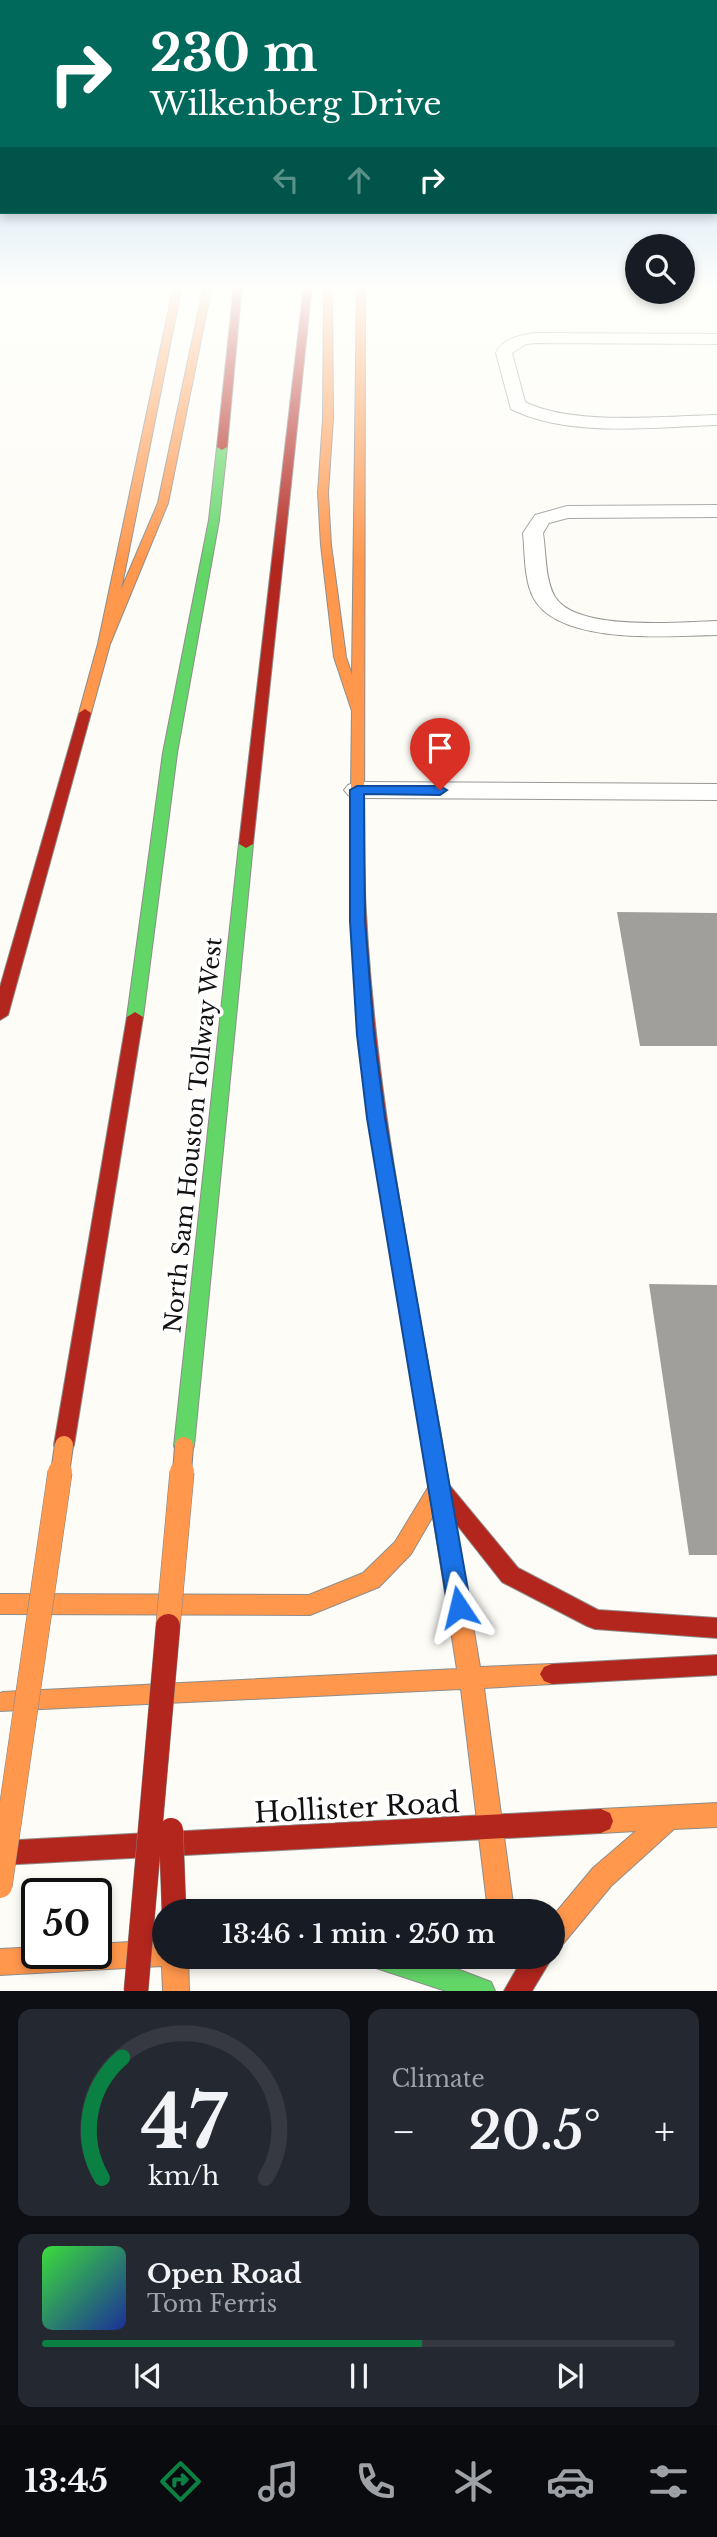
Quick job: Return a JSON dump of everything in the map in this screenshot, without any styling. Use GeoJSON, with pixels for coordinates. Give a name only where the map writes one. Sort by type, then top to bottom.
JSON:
{"type":"FeatureCollection","features":[{"type":"Feature","properties":{"kind":"main road"},"geometry":{"type":"LineString","coordinates":[[0,1015],[104,644],[159,378]]}},
{"type":"Feature","properties":{"kind":"main road"},"geometry":{"type":"LineString","coordinates":[[104,644],[163,503],[189,378]]}},
{"type":"Feature","properties":{"kind":"main road"},"geometry":{"type":"LineString","coordinates":[[0,1886],[64,1445],[128,1068],[170,753],[214,520],[229,378]]}},
{"type":"Feature","properties":{"kind":"main road","name":"North Sam Houston Tollway West"},"geometry":{"type":"LineString","coordinates":[[136,1991],[184,1446],[253,774],[298,378]]}},
{"type":"Feature","properties":{"kind":"main road"},"geometry":{"type":"LineString","coordinates":[[328,378],[323,493],[326,545],[340,657],[357,709]]}},
{"type":"Feature","properties":{"kind":"main road"},"geometry":{"type":"LineString","coordinates":[[360,378],[357,921],[366,1035],[376,1118],[470,1678],[500,1899]]}},
{"type":"Feature","properties":{"kind":"main road"},"geometry":{"type":"LineString","coordinates":[[0,1604],[310,1605],[371,1580],[403,1548],[439,1487]]}},
{"type":"Feature","properties":{"kind":"main road"},"geometry":{"type":"LineString","coordinates":[[439,1487],[510,1576],[596,1619],[717,1628]]}},
{"type":"Feature","properties":{"kind":"main road"},"geometry":{"type":"LineString","coordinates":[[166,1657],[170,1791]]}},
{"type":"Feature","properties":{"kind":"main road"},"geometry":{"type":"LineString","coordinates":[[0,1702],[717,1665]]}},
{"type":"Feature","properties":{"kind":"main road","name":"Hollister Road"},"geometry":{"type":"LineString","coordinates":[[0,1853],[717,1815]]}},
{"type":"Feature","properties":{"kind":"main road"},"geometry":{"type":"LineString","coordinates":[[171,1817],[174,1899]]}},
{"type":"Feature","properties":{"kind":"main road"},"geometry":{"type":"LineString","coordinates":[[565,1922],[602,1877],[668,1818]]}},
{"type":"Feature","properties":{"kind":"main road"},"geometry":{"type":"LineString","coordinates":[[0,1962],[152,1954]]}},
{"type":"Feature","properties":{"kind":"main road"},"geometry":{"type":"LineString","coordinates":[[175,1969],[176,1991]]}},
{"type":"Feature","properties":{"kind":"main road"},"geometry":{"type":"LineString","coordinates":[[421,1969],[482,1991]]}},
{"type":"Feature","properties":{"kind":"main road"},"geometry":{"type":"LineString","coordinates":[[511,1987],[528,1969]]}},
{"type":"Feature","properties":{"kind":"street"},"geometry":{"type":"LineString","coordinates":[[510,378],[517,405],[524,411],[567,419],[717,420]]}},
{"type":"Feature","properties":{"kind":"street"},"geometry":{"type":"LineString","coordinates":[[717,511],[567,512],[542,519],[533,533],[544,597],[551,607],[579,622],[622,627],[717,628]]}},
{"type":"Feature","properties":{"kind":"street"},"geometry":{"type":"LineString","coordinates":[[357,790],[717,792]]}},
{"type":"Feature","properties":{"kind":"building"},"geometry":{"type":"Polygon","coordinates":[[[617,912],[717,913],[717,1046],[640,1046],[617,912]]]}},
{"type":"Feature","properties":{"kind":"building"},"geometry":{"type":"Polygon","coordinates":[[[649,1284],[717,1285],[717,1555],[689,1555],[649,1284]]]}},
{"type":"Feature","properties":{"kind":"traffic: fast"},"geometry":{"type":"LineString","coordinates":[[135,1017],[170,753],[214,520],[222,447]]}},
{"type":"Feature","properties":{"kind":"traffic: fast"},"geometry":{"type":"LineString","coordinates":[[184,1446],[246,844]]}},
{"type":"Feature","properties":{"kind":"traffic: fast"},"geometry":{"type":"LineString","coordinates":[[421,1969],[482,1991]]}},
{"type":"Feature","properties":{"kind":"traffic: slow"},"geometry":{"type":"LineString","coordinates":[[85,713],[104,644],[159,378]]}},
{"type":"Feature","properties":{"kind":"traffic: slow"},"geometry":{"type":"LineString","coordinates":[[104,644],[163,503],[189,378]]}},
{"type":"Feature","properties":{"kind":"traffic: slow"},"geometry":{"type":"LineString","coordinates":[[328,378],[323,493],[326,545],[340,657],[357,709]]}},
{"type":"Feature","properties":{"kind":"traffic: slow"},"geometry":{"type":"LineString","coordinates":[[357,864],[360,378]]}},
{"type":"Feature","properties":{"kind":"traffic: slow"},"geometry":{"type":"LineString","coordinates":[[431,1436],[476,1712],[499,1899]]}},
{"type":"Feature","properties":{"kind":"traffic: slow"},"geometry":{"type":"LineString","coordinates":[[0,1886],[64,1445]]}},
{"type":"Feature","properties":{"kind":"traffic: slow"},"geometry":{"type":"LineString","coordinates":[[168,1626],[184,1446]]}},
{"type":"Feature","properties":{"kind":"traffic: slow"},"geometry":{"type":"LineString","coordinates":[[0,1604],[310,1605],[371,1580],[403,1548],[439,1487],[443,1492]]}},
{"type":"Feature","properties":{"kind":"traffic: slow"},"geometry":{"type":"LineString","coordinates":[[3,1702],[552,1674]]}},
{"type":"Feature","properties":{"kind":"traffic: slow"},"geometry":{"type":"LineString","coordinates":[[601,1821],[717,1815]]}},
{"type":"Feature","properties":{"kind":"traffic: slow"},"geometry":{"type":"LineString","coordinates":[[565,1922],[602,1877],[668,1818]]}},
{"type":"Feature","properties":{"kind":"traffic: slow"},"geometry":{"type":"LineString","coordinates":[[0,1962],[152,1954]]}},
{"type":"Feature","properties":{"kind":"traffic: slow"},"geometry":{"type":"LineString","coordinates":[[175,1969],[176,1991]]}},
{"type":"Feature","properties":{"kind":"traffic: jam"},"geometry":{"type":"LineString","coordinates":[[222,447],[229,378]]}},
{"type":"Feature","properties":{"kind":"traffic: jam"},"geometry":{"type":"LineString","coordinates":[[246,844],[298,378]]}},
{"type":"Feature","properties":{"kind":"traffic: jam"},"geometry":{"type":"LineString","coordinates":[[0,1015],[85,713]]}},
{"type":"Feature","properties":{"kind":"traffic: jam"},"geometry":{"type":"LineString","coordinates":[[357,864],[359,936],[372,1080],[393,1222],[431,1436]]}},
{"type":"Feature","properties":{"kind":"traffic: jam"},"geometry":{"type":"LineString","coordinates":[[64,1445],[135,1017]]}},
{"type":"Feature","properties":{"kind":"traffic: jam"},"geometry":{"type":"LineString","coordinates":[[443,1492],[510,1575],[595,1619],[717,1628]]}},
{"type":"Feature","properties":{"kind":"traffic: jam"},"geometry":{"type":"LineString","coordinates":[[136,1991],[168,1626]]}},
{"type":"Feature","properties":{"kind":"traffic: jam"},"geometry":{"type":"LineString","coordinates":[[552,1674],[717,1665]]}},
{"type":"Feature","properties":{"kind":"traffic: jam"},"geometry":{"type":"LineString","coordinates":[[0,1853],[601,1821]]}},
{"type":"Feature","properties":{"kind":"traffic: jam"},"geometry":{"type":"LineString","coordinates":[[171,1830],[174,1899]]}},
{"type":"Feature","properties":{"kind":"traffic: jam"},"geometry":{"type":"LineString","coordinates":[[517,1991],[531,1969]]}},
{"type":"Feature","properties":{"kind":"route"},"geometry":{"type":"LineString","coordinates":[[440,790],[357,790],[357,921],[376,1118],[459,1607]]}}]}
